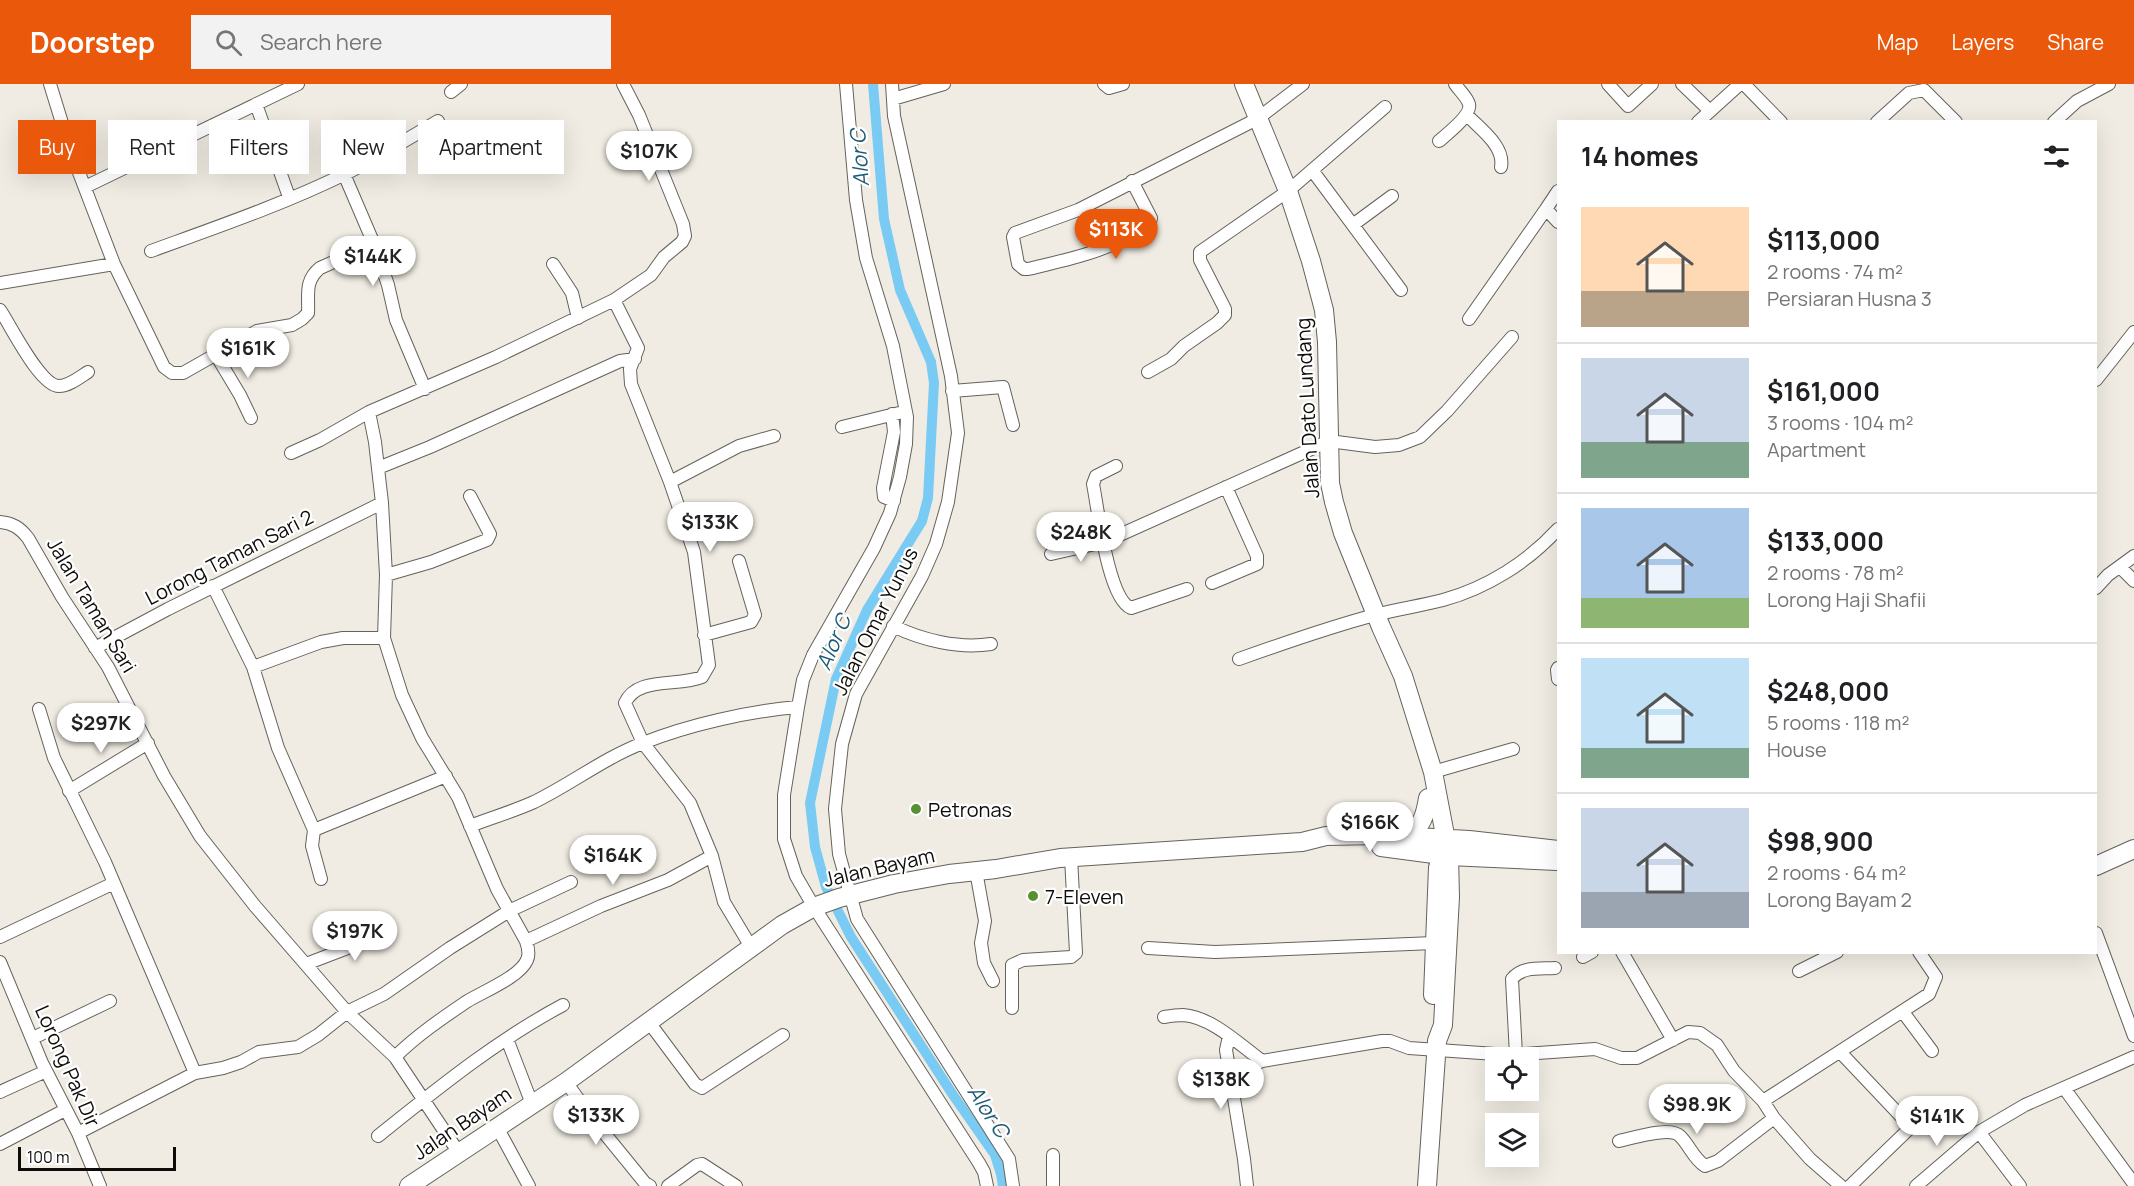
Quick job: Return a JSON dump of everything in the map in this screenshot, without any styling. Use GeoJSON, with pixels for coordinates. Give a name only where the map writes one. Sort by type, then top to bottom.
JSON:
{"type":"FeatureCollection","features":[{"type":"Feature","properties":{"kind":"main road","name":"Jalan Dato Lundang"},"geometry":{"type":"LineString","coordinates":[[1244,84],[1288,191],[1314,271],[1324,310],[1327,342],[1330,483],[1334,502],[1343,533],[1403,676],[1433,772],[1432,796]]}},
{"type":"Feature","properties":{"kind":"main road","name":"Jalan Dato Lundang"},"geometry":{"type":"LineString","coordinates":[[1379,621],[1392,678],[1432,796],[1442,848],[1443,1025],[1437,1045],[1427,1186]]}},
{"type":"Feature","properties":{"kind":"main road"},"geometry":{"type":"LineString","coordinates":[[1432,796],[1460,835],[1469,840],[1557,850]]}},
{"type":"Feature","properties":{"kind":"main road"},"geometry":{"type":"LineString","coordinates":[[1380,841],[1408,834],[1418,827],[1425,817],[1432,796]]}},
{"type":"Feature","properties":{"kind":"main road"},"geometry":{"type":"LineString","coordinates":[[1442,848],[1469,840]]}},
{"type":"Feature","properties":{"kind":"main road"},"geometry":{"type":"LineString","coordinates":[[1380,841],[1416,859],[1426,867],[1443,899],[1462,870],[1473,864],[1503,859]]}},
{"type":"Feature","properties":{"kind":"main road","name":"Jalan Bayam"},"geometry":{"type":"LineString","coordinates":[[409,1186],[566,1082],[782,925],[817,906],[845,896],[912,880],[1071,857],[1302,842],[1323,848],[1380,841],[1442,848]]}},
{"type":"Feature","properties":{"kind":"main road"},"geometry":{"type":"LineString","coordinates":[[1442,848],[1503,859],[1557,861]]}},
{"type":"Feature","properties":{"kind":"main road"},"geometry":{"type":"LineString","coordinates":[[2097,866],[2134,849]]}},
{"type":"Feature","properties":{"kind":"main road","name":"Jalan Dato Lundang"},"geometry":{"type":"LineString","coordinates":[[1437,1045],[1431,1028],[1434,943],[1443,899]]}},
{"type":"Feature","properties":{"kind":"street"},"geometry":{"type":"LineString","coordinates":[[50,84],[70,149],[114,264],[168,370],[177,374],[183,373],[257,331],[292,325],[302,320],[308,313],[307,287],[314,273],[332,262],[374,244]]}},
{"type":"Feature","properties":{"kind":"street"},"geometry":{"type":"LineString","coordinates":[[85,187],[298,84]]}},
{"type":"Feature","properties":{"kind":"street"},"geometry":{"type":"LineString","coordinates":[[291,453],[308,447],[369,412],[425,389],[614,300],[651,275],[664,257],[676,249],[685,236],[682,225],[639,115],[623,84]]}},
{"type":"Feature","properties":{"kind":"street"},"geometry":{"type":"LineString","coordinates":[[846,84],[856,200],[866,258],[893,346],[906,411],[906,444],[894,501],[874,549],[813,655],[803,680],[784,795],[784,839],[796,876],[967,1144],[984,1172],[987,1186]]}},
{"type":"Feature","properties":{"kind":"street","name":"Jalan Omar Yunus"},"geometry":{"type":"LineString","coordinates":[[892,84],[894,116],[952,391],[958,434],[948,502],[936,543],[922,576],[856,694],[842,744],[835,809],[839,854],[845,896],[857,919],[1009,1159],[1013,1186]]}},
{"type":"Feature","properties":{"kind":"street"},"geometry":{"type":"LineString","coordinates":[[893,99],[944,84]]}},
{"type":"Feature","properties":{"kind":"street"},"geometry":{"type":"LineString","coordinates":[[1104,84],[1109,88],[1123,84]]}},
{"type":"Feature","properties":{"kind":"street"},"geometry":{"type":"LineString","coordinates":[[1132,181],[1151,218],[1148,225],[1116,244],[1089,255],[1028,269],[1018,264],[1013,237],[1015,233],[1078,210],[1132,181],[1257,118],[1303,84]]}},
{"type":"Feature","properties":{"kind":"street"},"geometry":{"type":"LineString","coordinates":[[1439,141],[1467,115],[1469,103],[1455,84]]}},
{"type":"Feature","properties":{"kind":"street"},"geometry":{"type":"LineString","coordinates":[[1608,84],[1628,106],[1652,84]]}},
{"type":"Feature","properties":{"kind":"street"},"geometry":{"type":"LineString","coordinates":[[1682,84],[1709,110]]}},
{"type":"Feature","properties":{"kind":"street"},"geometry":{"type":"LineString","coordinates":[[1700,120],[1742,84],[1779,120]]}},
{"type":"Feature","properties":{"kind":"street"},"geometry":{"type":"LineString","coordinates":[[2056,120],[2077,101],[2109,84]]}},
{"type":"Feature","properties":{"kind":"street"},"geometry":{"type":"LineString","coordinates":[[1878,120],[1909,93],[1924,90],[1954,120]]}},
{"type":"Feature","properties":{"kind":"street"},"geometry":{"type":"LineString","coordinates":[[256,104],[289,197]]}},
{"type":"Feature","properties":{"kind":"street"},"geometry":{"type":"LineString","coordinates":[[1148,372],[1171,359],[1184,346],[1225,315],[1226,309],[1200,260],[1200,252],[1288,191],[1385,108]]}},
{"type":"Feature","properties":{"kind":"street"},"geometry":{"type":"LineString","coordinates":[[1467,115],[1497,147],[1503,158],[1501,167]]}},
{"type":"Feature","properties":{"kind":"street"},"geometry":{"type":"LineString","coordinates":[[1312,170],[1401,290]]}},
{"type":"Feature","properties":{"kind":"street"},"geometry":{"type":"LineString","coordinates":[[151,252],[344,174],[374,244],[388,285],[396,320],[425,389]]}},
{"type":"Feature","properties":{"kind":"street"},"geometry":{"type":"LineString","coordinates":[[1469,319],[1557,192]]}},
{"type":"Feature","properties":{"kind":"street"},"geometry":{"type":"LineString","coordinates":[[1354,224],[1392,196]]}},
{"type":"Feature","properties":{"kind":"street"},"geometry":{"type":"LineString","coordinates":[[1546,209],[1557,221]]}},
{"type":"Feature","properties":{"kind":"street"},"geometry":{"type":"LineString","coordinates":[[0,283],[114,264]]}},
{"type":"Feature","properties":{"kind":"street"},"geometry":{"type":"LineString","coordinates":[[553,264],[572,293],[578,318]]}},
{"type":"Feature","properties":{"kind":"street"},"geometry":{"type":"LineString","coordinates":[[614,300],[638,348],[630,369],[631,384],[670,482],[694,552],[709,665],[702,677],[642,687],[628,696],[625,703],[643,743],[690,803],[712,856],[724,902],[751,947]]}},
{"type":"Feature","properties":{"kind":"street"},"geometry":{"type":"LineString","coordinates":[[0,310],[47,382],[58,386],[65,385],[88,372]]}},
{"type":"Feature","properties":{"kind":"street"},"geometry":{"type":"LineString","coordinates":[[2097,379],[2134,332]]}},
{"type":"Feature","properties":{"kind":"street"},"geometry":{"type":"LineString","coordinates":[[1051,554],[1104,542],[1329,441],[1375,447],[1399,445],[1420,437],[1447,411],[1512,337]]}},
{"type":"Feature","properties":{"kind":"street"},"geometry":{"type":"LineString","coordinates":[[216,356],[251,418]]}},
{"type":"Feature","properties":{"kind":"street"},"geometry":{"type":"LineString","coordinates":[[378,468],[430,447],[620,361],[635,359]]}},
{"type":"Feature","properties":{"kind":"street"},"geometry":{"type":"LineString","coordinates":[[952,391],[1004,387],[1013,425]]}},
{"type":"Feature","properties":{"kind":"street"},"geometry":{"type":"LineString","coordinates":[[842,427],[906,411]]}},
{"type":"Feature","properties":{"kind":"street"},"geometry":{"type":"LineString","coordinates":[[369,412],[382,503],[386,575],[384,638],[402,695],[422,738],[446,776],[529,950],[528,960],[519,969],[423,1032],[395,1057]]}},
{"type":"Feature","properties":{"kind":"street"},"geometry":{"type":"LineString","coordinates":[[892,414],[894,432],[883,488],[884,497],[894,501]]}},
{"type":"Feature","properties":{"kind":"street"},"geometry":{"type":"LineString","coordinates":[[670,482],[739,446],[774,435]]}},
{"type":"Feature","properties":{"kind":"street"},"geometry":{"type":"LineString","coordinates":[[1116,466],[1102,472],[1093,481],[1110,576],[1125,606],[1131,608],[1187,589]]}},
{"type":"Feature","properties":{"kind":"street"},"geometry":{"type":"LineString","coordinates":[[1212,583],[1257,564],[1257,556],[1226,488]]}},
{"type":"Feature","properties":{"kind":"street"},"geometry":{"type":"LineString","coordinates":[[386,575],[431,562],[482,544],[487,540],[490,534],[470,496]]}},
{"type":"Feature","properties":{"kind":"street","name":"Lorong Taman Sari 2"},"geometry":{"type":"LineString","coordinates":[[95,648],[213,586],[382,503]]}},
{"type":"Feature","properties":{"kind":"street","name":"Jalan Taman Sari"},"geometry":{"type":"LineString","coordinates":[[0,522],[10,523],[28,538],[108,668],[164,776],[200,836],[255,906],[346,1012],[395,1057],[459,1153]]}},
{"type":"Feature","properties":{"kind":"street"},"geometry":{"type":"LineString","coordinates":[[1239,659],[1379,621],[1471,590],[1506,573],[1528,557],[1557,529]]}},
{"type":"Feature","properties":{"kind":"street"},"geometry":{"type":"LineString","coordinates":[[2097,587],[2108,575],[2134,556]]}},
{"type":"Feature","properties":{"kind":"street"},"geometry":{"type":"LineString","coordinates":[[704,635],[752,622],[754,619],[755,615],[739,561]]}},
{"type":"Feature","properties":{"kind":"street"},"geometry":{"type":"LineString","coordinates":[[2120,567],[2134,581]]}},
{"type":"Feature","properties":{"kind":"street"},"geometry":{"type":"LineString","coordinates":[[213,586],[253,667],[279,748],[314,830],[312,846],[321,879]]}},
{"type":"Feature","properties":{"kind":"street"},"geometry":{"type":"LineString","coordinates":[[893,626],[929,640],[979,646],[991,644]]}},
{"type":"Feature","properties":{"kind":"street"},"geometry":{"type":"LineString","coordinates":[[253,667],[321,642],[343,638],[384,638]]}},
{"type":"Feature","properties":{"kind":"street"},"geometry":{"type":"LineString","coordinates":[[470,826],[534,802],[617,755],[643,743],[740,716],[773,709],[798,707]]}},
{"type":"Feature","properties":{"kind":"street"},"geometry":{"type":"LineString","coordinates":[[39,709],[54,758],[114,884],[195,1073]]}},
{"type":"Feature","properties":{"kind":"street"},"geometry":{"type":"LineString","coordinates":[[69,791],[148,743]]}},
{"type":"Feature","properties":{"kind":"street"},"geometry":{"type":"LineString","coordinates":[[1433,772],[1513,749]]}},
{"type":"Feature","properties":{"kind":"street"},"geometry":{"type":"LineString","coordinates":[[314,830],[446,776]]}},
{"type":"Feature","properties":{"kind":"street"},"geometry":{"type":"LineString","coordinates":[[526,941],[601,906],[668,880],[712,856]]}},
{"type":"Feature","properties":{"kind":"street"},"geometry":{"type":"LineString","coordinates":[[1012,1008],[1012,965],[1023,960],[1071,957],[1076,953],[1071,857]]}},
{"type":"Feature","properties":{"kind":"street"},"geometry":{"type":"LineString","coordinates":[[976,871],[985,921],[981,943],[984,963],[993,981]]}},
{"type":"Feature","properties":{"kind":"street"},"geometry":{"type":"LineString","coordinates":[[78,1133],[195,1073],[223,1068],[241,1062],[259,1052],[298,1047],[318,1035],[346,1012],[384,994],[450,948],[509,911],[571,882]]}},
{"type":"Feature","properties":{"kind":"street"},"geometry":{"type":"LineString","coordinates":[[0,937],[114,884]]}},
{"type":"Feature","properties":{"kind":"street"},"geometry":{"type":"LineString","coordinates":[[306,964],[366,941],[381,926]]}},
{"type":"Feature","properties":{"kind":"street"},"geometry":{"type":"LineString","coordinates":[[2097,936],[2134,1036]]}},
{"type":"Feature","properties":{"kind":"street"},"geometry":{"type":"LineString","coordinates":[[1148,948],[1215,952],[1434,943]]}},
{"type":"Feature","properties":{"kind":"street"},"geometry":{"type":"LineString","coordinates":[[1624,954],[1673,1040]]}},
{"type":"Feature","properties":{"kind":"street"},"geometry":{"type":"LineString","coordinates":[[1799,971],[1833,954]]}},
{"type":"Feature","properties":{"kind":"street"},"geometry":{"type":"LineString","coordinates":[[1763,1101],[1841,1053],[1929,994],[1936,977],[1920,954]]}},
{"type":"Feature","properties":{"kind":"street","name":"Lorong Pak Dir"},"geometry":{"type":"LineString","coordinates":[[0,962],[46,1071],[78,1133],[100,1186]]}},
{"type":"Feature","properties":{"kind":"street"},"geometry":{"type":"LineString","coordinates":[[1516,1047],[1512,979],[1524,970],[1555,968]]}},
{"type":"Feature","properties":{"kind":"street"},"geometry":{"type":"LineString","coordinates":[[33,1038],[110,1001]]}},
{"type":"Feature","properties":{"kind":"street"},"geometry":{"type":"LineString","coordinates":[[378,1136],[424,1099],[507,1040],[563,1005]]}},
{"type":"Feature","properties":{"kind":"street"},"geometry":{"type":"LineString","coordinates":[[1903,1012],[1932,1051]]}},
{"type":"Feature","properties":{"kind":"street"},"geometry":{"type":"LineString","coordinates":[[1164,1017],[1183,1015],[1193,1017],[1220,1029],[1262,1060]]}},
{"type":"Feature","properties":{"kind":"street"},"geometry":{"type":"LineString","coordinates":[[648,1021],[695,1084],[702,1088],[783,1035]]}},
{"type":"Feature","properties":{"kind":"street"},"geometry":{"type":"LineString","coordinates":[[1539,1053],[1595,1049],[1621,1058],[1637,1058],[1688,1032],[1700,1033],[1717,1045],[1734,1071],[1763,1101],[1774,1118],[1810,1159],[1841,1186]]}},
{"type":"Feature","properties":{"kind":"street"},"geometry":{"type":"LineString","coordinates":[[1230,1036],[1226,1050],[1244,1159],[1246,1186]]}},
{"type":"Feature","properties":{"kind":"street"},"geometry":{"type":"LineString","coordinates":[[507,1040],[532,1104]]}},
{"type":"Feature","properties":{"kind":"street"},"geometry":{"type":"LineString","coordinates":[[1230,1075],[1262,1060],[1382,1041],[1390,1041],[1409,1048],[1437,1045],[1485,1051]]}},
{"type":"Feature","properties":{"kind":"street"},"geometry":{"type":"LineString","coordinates":[[1841,1053],[1911,1127],[1850,1186]]}},
{"type":"Feature","properties":{"kind":"street"},"geometry":{"type":"LineString","coordinates":[[1916,1186],[1979,1132],[2025,1105],[2134,1057]]}},
{"type":"Feature","properties":{"kind":"street"},"geometry":{"type":"LineString","coordinates":[[0,1092],[46,1071]]}},
{"type":"Feature","properties":{"kind":"street"},"geometry":{"type":"LineString","coordinates":[[566,1082],[592,1118],[650,1186]]}},
{"type":"Feature","properties":{"kind":"street"},"geometry":{"type":"LineString","coordinates":[[2064,1088],[2134,1184]]}},
{"type":"Feature","properties":{"kind":"street"},"geometry":{"type":"LineString","coordinates":[[0,1144],[65,1110]]}},
{"type":"Feature","properties":{"kind":"street"},"geometry":{"type":"LineString","coordinates":[[1619,1141],[1668,1131],[1679,1135],[1695,1160],[1705,1166],[1718,1161],[1774,1118]]}},
{"type":"Feature","properties":{"kind":"street"},"geometry":{"type":"LineString","coordinates":[[497,1127],[529,1186]]}},
{"type":"Feature","properties":{"kind":"street"},"geometry":{"type":"LineString","coordinates":[[1979,1132],[2020,1186]]}},
{"type":"Feature","properties":{"kind":"street"},"geometry":{"type":"LineString","coordinates":[[1053,1155],[1053,1186]]}},
{"type":"Feature","properties":{"kind":"street"},"geometry":{"type":"LineString","coordinates":[[668,1186],[697,1165],[702,1164],[736,1186]]}},
{"type":"Feature","properties":{"kind":"waterway","name":"Alor C"},"geometry":{"type":"LineString","coordinates":[[873,84],[884,219],[900,290],[931,362],[934,383],[928,498],[922,521],[867,610],[836,679],[810,803],[815,847],[826,887],[851,937],[953,1095],[995,1155],[1003,1186]]}},
{"type":"Feature","properties":{"kind":"place","name":"Petronas"},"geometry":{"type":"Point","coordinates":[916,809]}},
{"type":"Feature","properties":{"kind":"place","name":"7-Eleven"},"geometry":{"type":"Point","coordinates":[1033,896]}}]}
